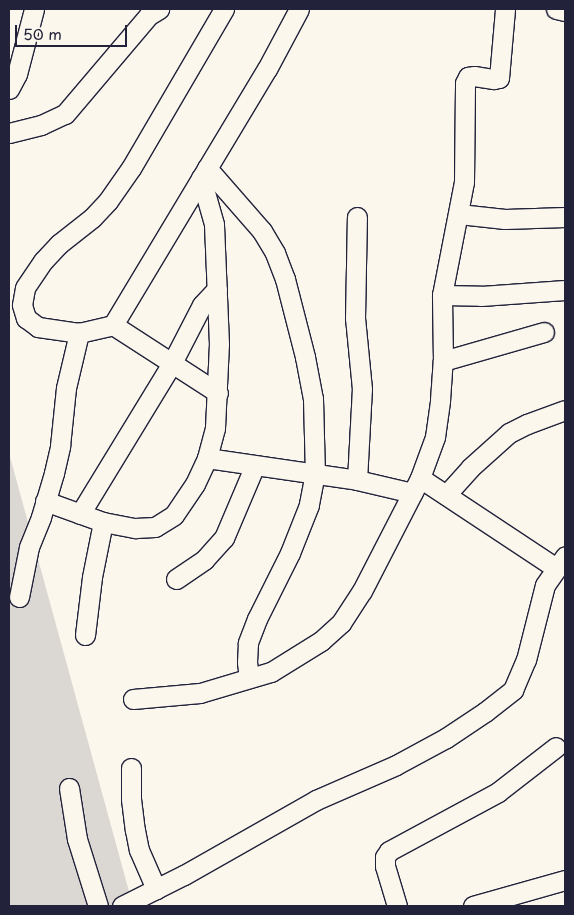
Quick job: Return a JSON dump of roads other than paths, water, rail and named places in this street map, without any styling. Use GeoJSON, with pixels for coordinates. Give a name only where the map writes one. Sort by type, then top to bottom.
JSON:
{"type":"FeatureCollection","features":[{"type":"Feature","properties":{"kind":"street"},"geometry":{"type":"LineString","coordinates":[[9,89],[18,74],[34,9]]}},
{"type":"Feature","properties":{"kind":"street"},"geometry":{"type":"LineString","coordinates":[[9,133],[41,125],[65,114],[149,15],[158,9]]}},
{"type":"Feature","properties":{"kind":"street"},"geometry":{"type":"LineString","coordinates":[[224,9],[131,168],[108,202],[92,218],[59,244],[43,262],[25,288],[18,319],[38,327],[79,333],[113,325],[267,69],[299,9]]}},
{"type":"Feature","properties":{"kind":"street"},"geometry":{"type":"LineString","coordinates":[[133,699],[200,693],[280,667],[321,641],[341,623],[362,591],[416,485],[435,438],[443,361],[442,295],[446,266],[459,214],[464,182],[465,83],[468,77],[474,76],[499,78],[505,9]]}},
{"type":"Feature","properties":{"kind":"street"},"geometry":{"type":"LineString","coordinates":[[556,9],[565,11]]}},
{"type":"Feature","properties":{"kind":"street"},"geometry":{"type":"LineString","coordinates":[[45,501],[103,522],[135,528],[155,527],[174,515],[195,484],[207,458],[215,428],[218,393],[214,224],[204,173]]}},
{"type":"Feature","properties":{"kind":"street"},"geometry":{"type":"LineString","coordinates":[[204,173],[262,231],[275,253],[285,279],[305,357],[313,399],[315,473],[309,505],[290,553],[257,619],[248,643],[247,662],[249,678]]}},
{"type":"Feature","properties":{"kind":"street"},"geometry":{"type":"LineString","coordinates":[[459,214],[505,219],[565,217]]}},
{"type":"Feature","properties":{"kind":"street"},"geometry":{"type":"LineString","coordinates":[[357,217],[354,286],[362,398],[357,480]]}},
{"type":"Feature","properties":{"kind":"street"},"geometry":{"type":"LineString","coordinates":[[80,514],[172,363],[202,305],[217,289]]}},
{"type":"Feature","properties":{"kind":"street"},"geometry":{"type":"LineString","coordinates":[[442,295],[482,296],[565,290]]}},
{"type":"Feature","properties":{"kind":"street"},"geometry":{"type":"LineString","coordinates":[[113,325],[218,393]]}},
{"type":"Feature","properties":{"kind":"street"},"geometry":{"type":"LineString","coordinates":[[443,361],[544,332]]}},
{"type":"Feature","properties":{"kind":"street"},"geometry":{"type":"LineString","coordinates":[[19,597],[29,547],[45,501],[60,446],[66,388],[79,333]]}},
{"type":"Feature","properties":{"kind":"street"},"geometry":{"type":"LineString","coordinates":[[446,495],[470,468],[509,434],[527,424],[565,410]]}},
{"type":"Feature","properties":{"kind":"street"},"geometry":{"type":"LineString","coordinates":[[122,906],[244,843],[316,800],[396,765],[446,738],[492,707],[513,690],[526,660],[545,586],[560,562],[446,495],[416,485],[357,480],[207,458]]}},
{"type":"Feature","properties":{"kind":"street"},"geometry":{"type":"LineString","coordinates":[[176,579],[204,560],[224,538],[255,464]]}},
{"type":"Feature","properties":{"kind":"street"},"geometry":{"type":"LineString","coordinates":[[84,635],[103,522]]}},
{"type":"Feature","properties":{"kind":"street"},"geometry":{"type":"LineString","coordinates":[[397,906],[385,866],[385,857],[389,851],[498,792],[556,747]]}},
{"type":"Feature","properties":{"kind":"street"},"geometry":{"type":"LineString","coordinates":[[131,768],[131,799],[139,850],[156,889]]}},
{"type":"Feature","properties":{"kind":"street"},"geometry":{"type":"LineString","coordinates":[[69,788],[77,838],[98,906]]}},
{"type":"Feature","properties":{"kind":"street"},"geometry":{"type":"LineString","coordinates":[[473,906],[565,880]]}}]}
